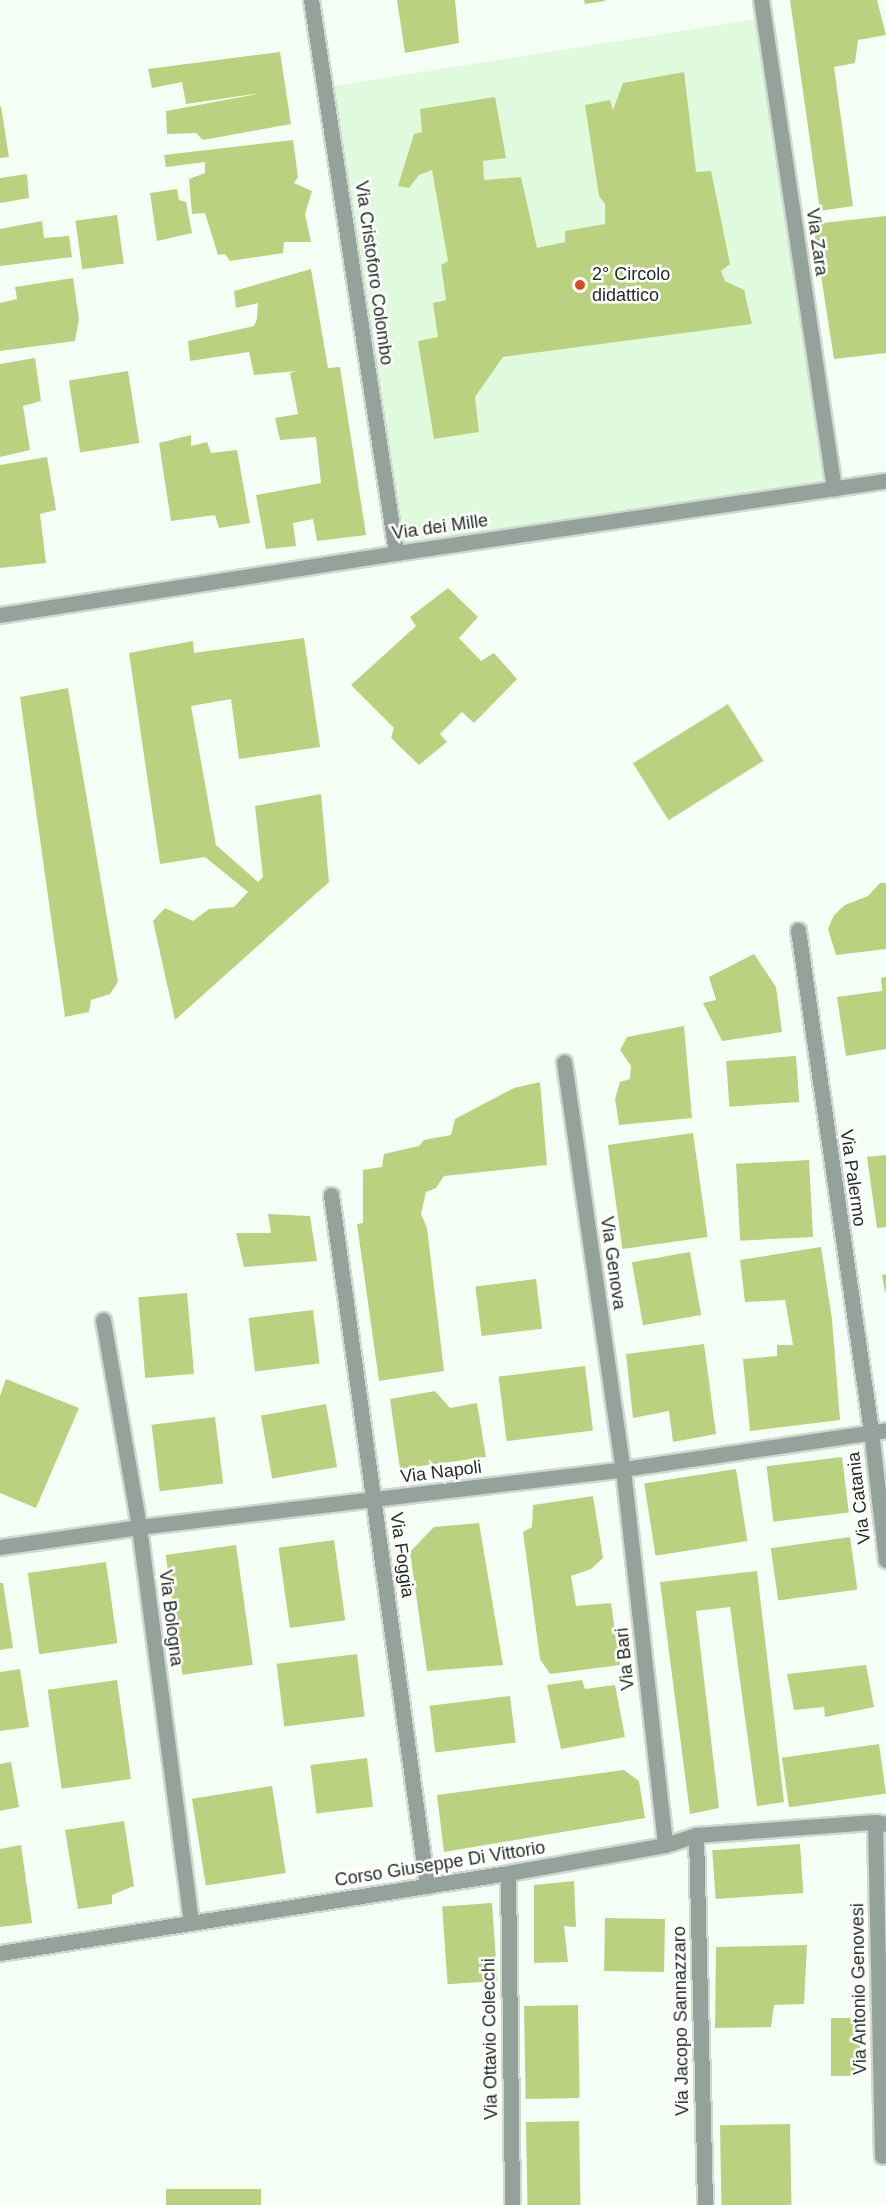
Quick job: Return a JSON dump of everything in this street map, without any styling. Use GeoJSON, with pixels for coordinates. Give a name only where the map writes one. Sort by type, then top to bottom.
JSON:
{"type":"FeatureCollection","features":[{"type":"Feature","properties":{"kind":"street","name":"Via Cristoforo Colombo"},"geometry":{"type":"LineString","coordinates":[[311,0],[396,553]]}},
{"type":"Feature","properties":{"kind":"street","name":"Via Zara"},"geometry":{"type":"LineString","coordinates":[[760,0],[834,489]]}},
{"type":"Feature","properties":{"kind":"street","name":"Via dei Mille"},"geometry":{"type":"LineString","coordinates":[[0,615],[396,553],[886,481]]}},
{"type":"Feature","properties":{"kind":"street","name":"Via Palermo"},"geometry":{"type":"LineString","coordinates":[[798,930],[878,1431]]}},
{"type":"Feature","properties":{"kind":"street","name":"Via Genova"},"geometry":{"type":"LineString","coordinates":[[564,1062],[623,1469]]}},
{"type":"Feature","properties":{"kind":"street","name":"Via Foggia"},"geometry":{"type":"LineString","coordinates":[[331,1195],[427,1886]]}},
{"type":"Feature","properties":{"kind":"street","name":"Via Bologna"},"geometry":{"type":"LineString","coordinates":[[103,1320],[139,1527],[191,1923]]}},
{"type":"Feature","properties":{"kind":"street","name":"Via Napoli"},"geometry":{"type":"LineString","coordinates":[[0,1547],[139,1527],[623,1469],[878,1431]]}},
{"type":"Feature","properties":{"kind":"street","name":"Via Catania"},"geometry":{"type":"LineString","coordinates":[[878,1431],[886,1560]]}},
{"type":"Feature","properties":{"kind":"street","name":"Via Bari"},"geometry":{"type":"LineString","coordinates":[[623,1469],[665,1845]]}},
{"type":"Feature","properties":{"kind":"street","name":"Corso Giuseppe Di Vittorio"},"geometry":{"type":"LineString","coordinates":[[0,1953],[508,1873],[665,1845],[696,1835],[880,1823]]}},
{"type":"Feature","properties":{"kind":"street","name":"Via Antonio Genovesi"},"geometry":{"type":"LineString","coordinates":[[880,1823],[882,2156]]}},
{"type":"Feature","properties":{"kind":"street","name":"Via Jacopo Sannazzaro"},"geometry":{"type":"LineString","coordinates":[[696,1835],[705,2205]]}},
{"type":"Feature","properties":{"kind":"street","name":"Via Ottavio Colecchi"},"geometry":{"type":"LineString","coordinates":[[508,1873],[512,2205]]}},
{"type":"Feature","properties":{"kind":"shaded area","name":"2° Circolo didattico"},"geometry":{"type":"Polygon","coordinates":[[[763,18],[837,488],[400,557],[325,87],[763,18]]]}},
{"type":"Feature","properties":{"kind":"building"},"geometry":{"type":"Polygon","coordinates":[[[397,0],[455,0],[459,43],[405,53],[397,0]]]}},
{"type":"Feature","properties":{"kind":"building"},"geometry":{"type":"Polygon","coordinates":[[[584,0],[605,0],[605,1],[585,4],[584,0]]]}},
{"type":"Feature","properties":{"kind":"building"},"geometry":{"type":"Polygon","coordinates":[[[790,0],[877,0],[886,35],[858,40],[855,63],[834,67],[853,206],[820,211],[790,0]]]}},
{"type":"Feature","properties":{"kind":"building"},"geometry":{"type":"Polygon","coordinates":[[[280,52],[291,124],[203,140],[196,133],[167,134],[166,111],[262,93],[186,104],[182,82],[152,88],[148,69],[280,52]]]}},
{"type":"Feature","properties":{"kind":"building"},"geometry":{"type":"Polygon","coordinates":[[[684,72],[696,172],[711,171],[730,264],[721,271],[725,281],[744,290],[752,324],[503,357],[475,397],[479,432],[434,439],[418,341],[438,337],[433,303],[446,300],[441,265],[448,261],[432,170],[419,175],[409,188],[398,186],[414,134],[422,132],[420,109],[495,97],[506,158],[483,161],[484,180],[521,177],[537,248],[565,242],[565,231],[605,224],[605,204],[599,196],[585,105],[610,100],[613,110],[623,83],[684,72]]]}},
{"type":"Feature","properties":{"kind":"building"},"geometry":{"type":"Polygon","coordinates":[[[0,107],[9,157],[0,158],[0,107]]]}},
{"type":"Feature","properties":{"kind":"building"},"geometry":{"type":"Polygon","coordinates":[[[293,140],[298,177],[294,183],[312,191],[305,214],[311,242],[284,242],[283,253],[230,261],[225,254],[218,255],[205,213],[192,214],[189,179],[205,173],[205,162],[166,167],[164,155],[293,140]]]}},
{"type":"Feature","properties":{"kind":"building"},"geometry":{"type":"Polygon","coordinates":[[[27,174],[29,198],[0,203],[0,178],[27,174]]]}},
{"type":"Feature","properties":{"kind":"building"},"geometry":{"type":"Polygon","coordinates":[[[177,189],[179,200],[186,202],[192,233],[157,241],[150,193],[177,189]]]}},
{"type":"Feature","properties":{"kind":"building"},"geometry":{"type":"Polygon","coordinates":[[[117,215],[124,264],[82,269],[75,221],[117,215]]]}},
{"type":"Feature","properties":{"kind":"building"},"geometry":{"type":"Polygon","coordinates":[[[886,216],[886,353],[834,359],[813,224],[886,216]]]}},
{"type":"Feature","properties":{"kind":"building"},"geometry":{"type":"Polygon","coordinates":[[[42,221],[44,238],[69,236],[72,257],[0,266],[0,229],[42,221]]]}},
{"type":"Feature","properties":{"kind":"building"},"geometry":{"type":"Polygon","coordinates":[[[311,269],[328,368],[340,367],[366,535],[317,541],[313,519],[293,523],[296,546],[266,549],[256,495],[321,483],[316,437],[280,440],[275,418],[298,414],[290,373],[297,371],[254,375],[249,352],[190,361],[188,341],[254,326],[258,303],[236,308],[234,291],[311,269]]]}},
{"type":"Feature","properties":{"kind":"building"},"geometry":{"type":"Polygon","coordinates":[[[73,278],[79,319],[75,341],[0,351],[0,303],[17,299],[15,287],[73,278]]]}},
{"type":"Feature","properties":{"kind":"building"},"geometry":{"type":"Polygon","coordinates":[[[35,358],[41,401],[23,406],[30,450],[0,457],[0,364],[35,358]]]}},
{"type":"Feature","properties":{"kind":"building"},"geometry":{"type":"Polygon","coordinates":[[[128,371],[139,443],[80,452],[69,380],[128,371]]]}},
{"type":"Feature","properties":{"kind":"building"},"geometry":{"type":"Polygon","coordinates":[[[191,435],[191,446],[207,442],[211,453],[237,450],[250,523],[219,528],[215,515],[171,521],[159,443],[191,435]]]}},
{"type":"Feature","properties":{"kind":"building"},"geometry":{"type":"Polygon","coordinates":[[[47,457],[56,510],[40,514],[46,563],[0,568],[0,465],[47,457]]]}},
{"type":"Feature","properties":{"kind":"building"},"geometry":{"type":"Polygon","coordinates":[[[448,588],[478,617],[459,638],[481,661],[494,653],[517,679],[474,723],[462,712],[440,734],[447,742],[419,765],[391,738],[394,728],[351,685],[416,626],[410,617],[448,588]]]}},
{"type":"Feature","properties":{"kind":"building"},"geometry":{"type":"Polygon","coordinates":[[[304,638],[320,747],[239,759],[231,699],[191,706],[216,845],[258,882],[263,877],[255,806],[321,794],[329,882],[175,1020],[153,921],[165,908],[193,921],[209,909],[234,907],[248,892],[205,857],[160,864],[129,653],[193,641],[194,653],[304,638]]]}},
{"type":"Feature","properties":{"kind":"building"},"geometry":{"type":"Polygon","coordinates":[[[68,688],[118,982],[110,994],[91,1000],[89,1012],[65,1017],[20,697],[68,688]]]}},
{"type":"Feature","properties":{"kind":"building"},"geometry":{"type":"Polygon","coordinates":[[[728,704],[764,761],[669,820],[633,763],[728,704]]]}},
{"type":"Feature","properties":{"kind":"building"},"geometry":{"type":"Polygon","coordinates":[[[880,883],[886,883],[886,949],[836,955],[828,929],[834,915],[845,905],[868,896],[880,883]]]}},
{"type":"Feature","properties":{"kind":"building"},"geometry":{"type":"Polygon","coordinates":[[[754,954],[776,987],[782,1032],[722,1041],[703,1003],[716,1000],[709,977],[754,954]]]}},
{"type":"Feature","properties":{"kind":"building"},"geometry":{"type":"Polygon","coordinates":[[[886,977],[886,1049],[846,1056],[837,997],[882,991],[881,978],[886,977]]]}},
{"type":"Feature","properties":{"kind":"building"},"geometry":{"type":"Polygon","coordinates":[[[684,1026],[692,1118],[619,1125],[615,1099],[620,1082],[630,1079],[631,1066],[620,1050],[627,1037],[684,1026]]]}},
{"type":"Feature","properties":{"kind":"building"},"geometry":{"type":"Polygon","coordinates":[[[796,1056],[799,1102],[729,1107],[726,1061],[796,1056]]]}},
{"type":"Feature","properties":{"kind":"building"},"geometry":{"type":"Polygon","coordinates":[[[540,1082],[547,1165],[444,1176],[436,1188],[426,1192],[421,1214],[427,1228],[444,1371],[379,1381],[357,1224],[363,1223],[363,1170],[382,1167],[384,1154],[419,1146],[424,1140],[451,1135],[455,1119],[514,1088],[540,1082]]]}},
{"type":"Feature","properties":{"kind":"building"},"geometry":{"type":"Polygon","coordinates":[[[693,1133],[708,1237],[622,1249],[608,1145],[693,1133]]]}},
{"type":"Feature","properties":{"kind":"building"},"geometry":{"type":"Polygon","coordinates":[[[886,1155],[886,1227],[877,1228],[867,1157],[886,1155]]]}},
{"type":"Feature","properties":{"kind":"building"},"geometry":{"type":"Polygon","coordinates":[[[809,1160],[813,1237],[740,1241],[736,1164],[809,1160]]]}},
{"type":"Feature","properties":{"kind":"building"},"geometry":{"type":"Polygon","coordinates":[[[268,1214],[310,1216],[317,1261],[244,1267],[236,1233],[271,1233],[268,1214]]]}},
{"type":"Feature","properties":{"kind":"building"},"geometry":{"type":"Polygon","coordinates":[[[821,1247],[832,1319],[840,1420],[750,1431],[743,1359],[777,1356],[777,1345],[793,1345],[785,1300],[745,1302],[740,1260],[821,1247]]]}},
{"type":"Feature","properties":{"kind":"building"},"geometry":{"type":"Polygon","coordinates":[[[690,1252],[701,1315],[643,1325],[632,1262],[690,1252]]]}},
{"type":"Feature","properties":{"kind":"building"},"geometry":{"type":"Polygon","coordinates":[[[886,1274],[886,1292],[885,1292],[882,1275],[886,1274]]]}},
{"type":"Feature","properties":{"kind":"building"},"geometry":{"type":"Polygon","coordinates":[[[536,1279],[542,1329],[482,1336],[475,1286],[536,1279]]]}},
{"type":"Feature","properties":{"kind":"building"},"geometry":{"type":"Polygon","coordinates":[[[187,1293],[194,1374],[145,1378],[138,1297],[187,1293]]]}},
{"type":"Feature","properties":{"kind":"building"},"geometry":{"type":"Polygon","coordinates":[[[313,1310],[320,1364],[255,1372],[248,1318],[313,1310]]]}},
{"type":"Feature","properties":{"kind":"building"},"geometry":{"type":"Polygon","coordinates":[[[704,1344],[716,1434],[673,1442],[669,1411],[633,1418],[626,1354],[704,1344]]]}},
{"type":"Feature","properties":{"kind":"building"},"geometry":{"type":"Polygon","coordinates":[[[585,1366],[593,1431],[507,1441],[499,1377],[585,1366]]]}},
{"type":"Feature","properties":{"kind":"building"},"geometry":{"type":"Polygon","coordinates":[[[6,1379],[79,1408],[36,1508],[0,1493],[0,1396],[6,1379]]]}},
{"type":"Feature","properties":{"kind":"building"},"geometry":{"type":"Polygon","coordinates":[[[435,1391],[450,1408],[477,1403],[486,1457],[400,1469],[390,1399],[435,1391]]]}},
{"type":"Feature","properties":{"kind":"building"},"geometry":{"type":"Polygon","coordinates":[[[326,1404],[337,1467],[272,1478],[261,1415],[326,1404]]]}},
{"type":"Feature","properties":{"kind":"building"},"geometry":{"type":"Polygon","coordinates":[[[215,1417],[223,1484],[160,1491],[151,1425],[215,1417]]]}},
{"type":"Feature","properties":{"kind":"building"},"geometry":{"type":"Polygon","coordinates":[[[842,1457],[849,1513],[773,1522],[767,1466],[842,1457]]]}},
{"type":"Feature","properties":{"kind":"building"},"geometry":{"type":"Polygon","coordinates":[[[736,1469],[747,1541],[656,1556],[644,1484],[736,1469]]]}},
{"type":"Feature","properties":{"kind":"building"},"geometry":{"type":"Polygon","coordinates":[[[593,1496],[603,1558],[591,1569],[571,1576],[576,1606],[611,1603],[620,1665],[550,1674],[540,1659],[523,1532],[532,1527],[533,1505],[593,1496]]]}},
{"type":"Feature","properties":{"kind":"building"},"geometry":{"type":"Polygon","coordinates":[[[479,1523],[503,1665],[427,1671],[410,1552],[434,1527],[479,1523]]]}},
{"type":"Feature","properties":{"kind":"building"},"geometry":{"type":"Polygon","coordinates":[[[850,1537],[857,1589],[778,1601],[771,1548],[850,1537]]]}},
{"type":"Feature","properties":{"kind":"building"},"geometry":{"type":"Polygon","coordinates":[[[334,1540],[345,1620],[290,1628],[279,1548],[334,1540]]]}},
{"type":"Feature","properties":{"kind":"building"},"geometry":{"type":"Polygon","coordinates":[[[236,1545],[253,1665],[183,1675],[166,1555],[236,1545]]]}},
{"type":"Feature","properties":{"kind":"building"},"geometry":{"type":"Polygon","coordinates":[[[106,1562],[117,1643],[39,1654],[28,1573],[106,1562]]]}},
{"type":"Feature","properties":{"kind":"building"},"geometry":{"type":"Polygon","coordinates":[[[757,1571],[784,1802],[757,1806],[730,1607],[696,1611],[719,1808],[690,1814],[660,1582],[757,1571]]]}},
{"type":"Feature","properties":{"kind":"building"},"geometry":{"type":"Polygon","coordinates":[[[0,1583],[3,1583],[13,1648],[0,1650],[0,1583]]]}},
{"type":"Feature","properties":{"kind":"building"},"geometry":{"type":"Polygon","coordinates":[[[357,1654],[365,1717],[284,1726],[277,1664],[357,1654]]]}},
{"type":"Feature","properties":{"kind":"building"},"geometry":{"type":"Polygon","coordinates":[[[866,1665],[874,1707],[825,1717],[824,1707],[794,1710],[787,1674],[866,1665]]]}},
{"type":"Feature","properties":{"kind":"building"},"geometry":{"type":"Polygon","coordinates":[[[20,1669],[29,1727],[0,1731],[0,1672],[20,1669]]]}},
{"type":"Feature","properties":{"kind":"building"},"geometry":{"type":"Polygon","coordinates":[[[117,1680],[131,1779],[62,1789],[48,1690],[117,1680]]]}},
{"type":"Feature","properties":{"kind":"building"},"geometry":{"type":"Polygon","coordinates":[[[582,1680],[585,1689],[615,1685],[625,1737],[561,1749],[547,1685],[582,1680]]]}},
{"type":"Feature","properties":{"kind":"building"},"geometry":{"type":"Polygon","coordinates":[[[510,1696],[516,1743],[435,1753],[430,1706],[510,1696]]]}},
{"type":"Feature","properties":{"kind":"building"},"geometry":{"type":"Polygon","coordinates":[[[879,1744],[886,1794],[789,1807],[782,1758],[879,1744]]]}},
{"type":"Feature","properties":{"kind":"building"},"geometry":{"type":"Polygon","coordinates":[[[367,1758],[373,1807],[316,1814],[310,1765],[367,1758]]]}},
{"type":"Feature","properties":{"kind":"building"},"geometry":{"type":"Polygon","coordinates":[[[11,1762],[19,1807],[0,1811],[0,1764],[11,1762]]]}},
{"type":"Feature","properties":{"kind":"building"},"geometry":{"type":"Polygon","coordinates":[[[624,1770],[639,1781],[645,1818],[444,1852],[437,1795],[624,1770]]]}},
{"type":"Feature","properties":{"kind":"building"},"geometry":{"type":"Polygon","coordinates":[[[272,1786],[286,1873],[206,1886],[192,1799],[272,1786]]]}},
{"type":"Feature","properties":{"kind":"building"},"geometry":{"type":"Polygon","coordinates":[[[124,1821],[134,1886],[112,1895],[112,1904],[78,1909],[65,1830],[124,1821]]]}},
{"type":"Feature","properties":{"kind":"building"},"geometry":{"type":"Polygon","coordinates":[[[800,1844],[803,1893],[716,1899],[712,1850],[800,1844]]]}},
{"type":"Feature","properties":{"kind":"building"},"geometry":{"type":"Polygon","coordinates":[[[21,1845],[32,1923],[0,1927],[0,1849],[21,1845]]]}},
{"type":"Feature","properties":{"kind":"building"},"geometry":{"type":"Polygon","coordinates":[[[574,1881],[576,1927],[564,1926],[568,1962],[534,1963],[534,1885],[574,1881]]]}},
{"type":"Feature","properties":{"kind":"building"},"geometry":{"type":"Polygon","coordinates":[[[492,1903],[497,1981],[448,1984],[442,1906],[492,1903]]]}},
{"type":"Feature","properties":{"kind":"building"},"geometry":{"type":"Polygon","coordinates":[[[605,1918],[665,1919],[664,1972],[604,1971],[605,1918]]]}},
{"type":"Feature","properties":{"kind":"building"},"geometry":{"type":"Polygon","coordinates":[[[807,1945],[804,2004],[774,2005],[771,2027],[715,2028],[716,1947],[807,1945]]]}},
{"type":"Feature","properties":{"kind":"building"},"geometry":{"type":"Polygon","coordinates":[[[578,2005],[580,2098],[526,2099],[524,2006],[578,2005]]]}},
{"type":"Feature","properties":{"kind":"building"},"geometry":{"type":"Polygon","coordinates":[[[831,2018],[860,2018],[860,2076],[831,2076],[831,2018]]]}},
{"type":"Feature","properties":{"kind":"building"},"geometry":{"type":"Polygon","coordinates":[[[579,2121],[580,2205],[527,2205],[526,2122],[579,2121]]]}},
{"type":"Feature","properties":{"kind":"building"},"geometry":{"type":"Polygon","coordinates":[[[790,2124],[791,2205],[721,2205],[720,2125],[790,2124]]]}},
{"type":"Feature","properties":{"kind":"building"},"geometry":{"type":"Polygon","coordinates":[[[166,2189],[261,2189],[261,2205],[166,2205],[166,2189]]]}},
{"type":"Feature","properties":{"kind":"place","name":"2° Circolo didattico"},"geometry":{"type":"Point","coordinates":[580,285]}}]}
